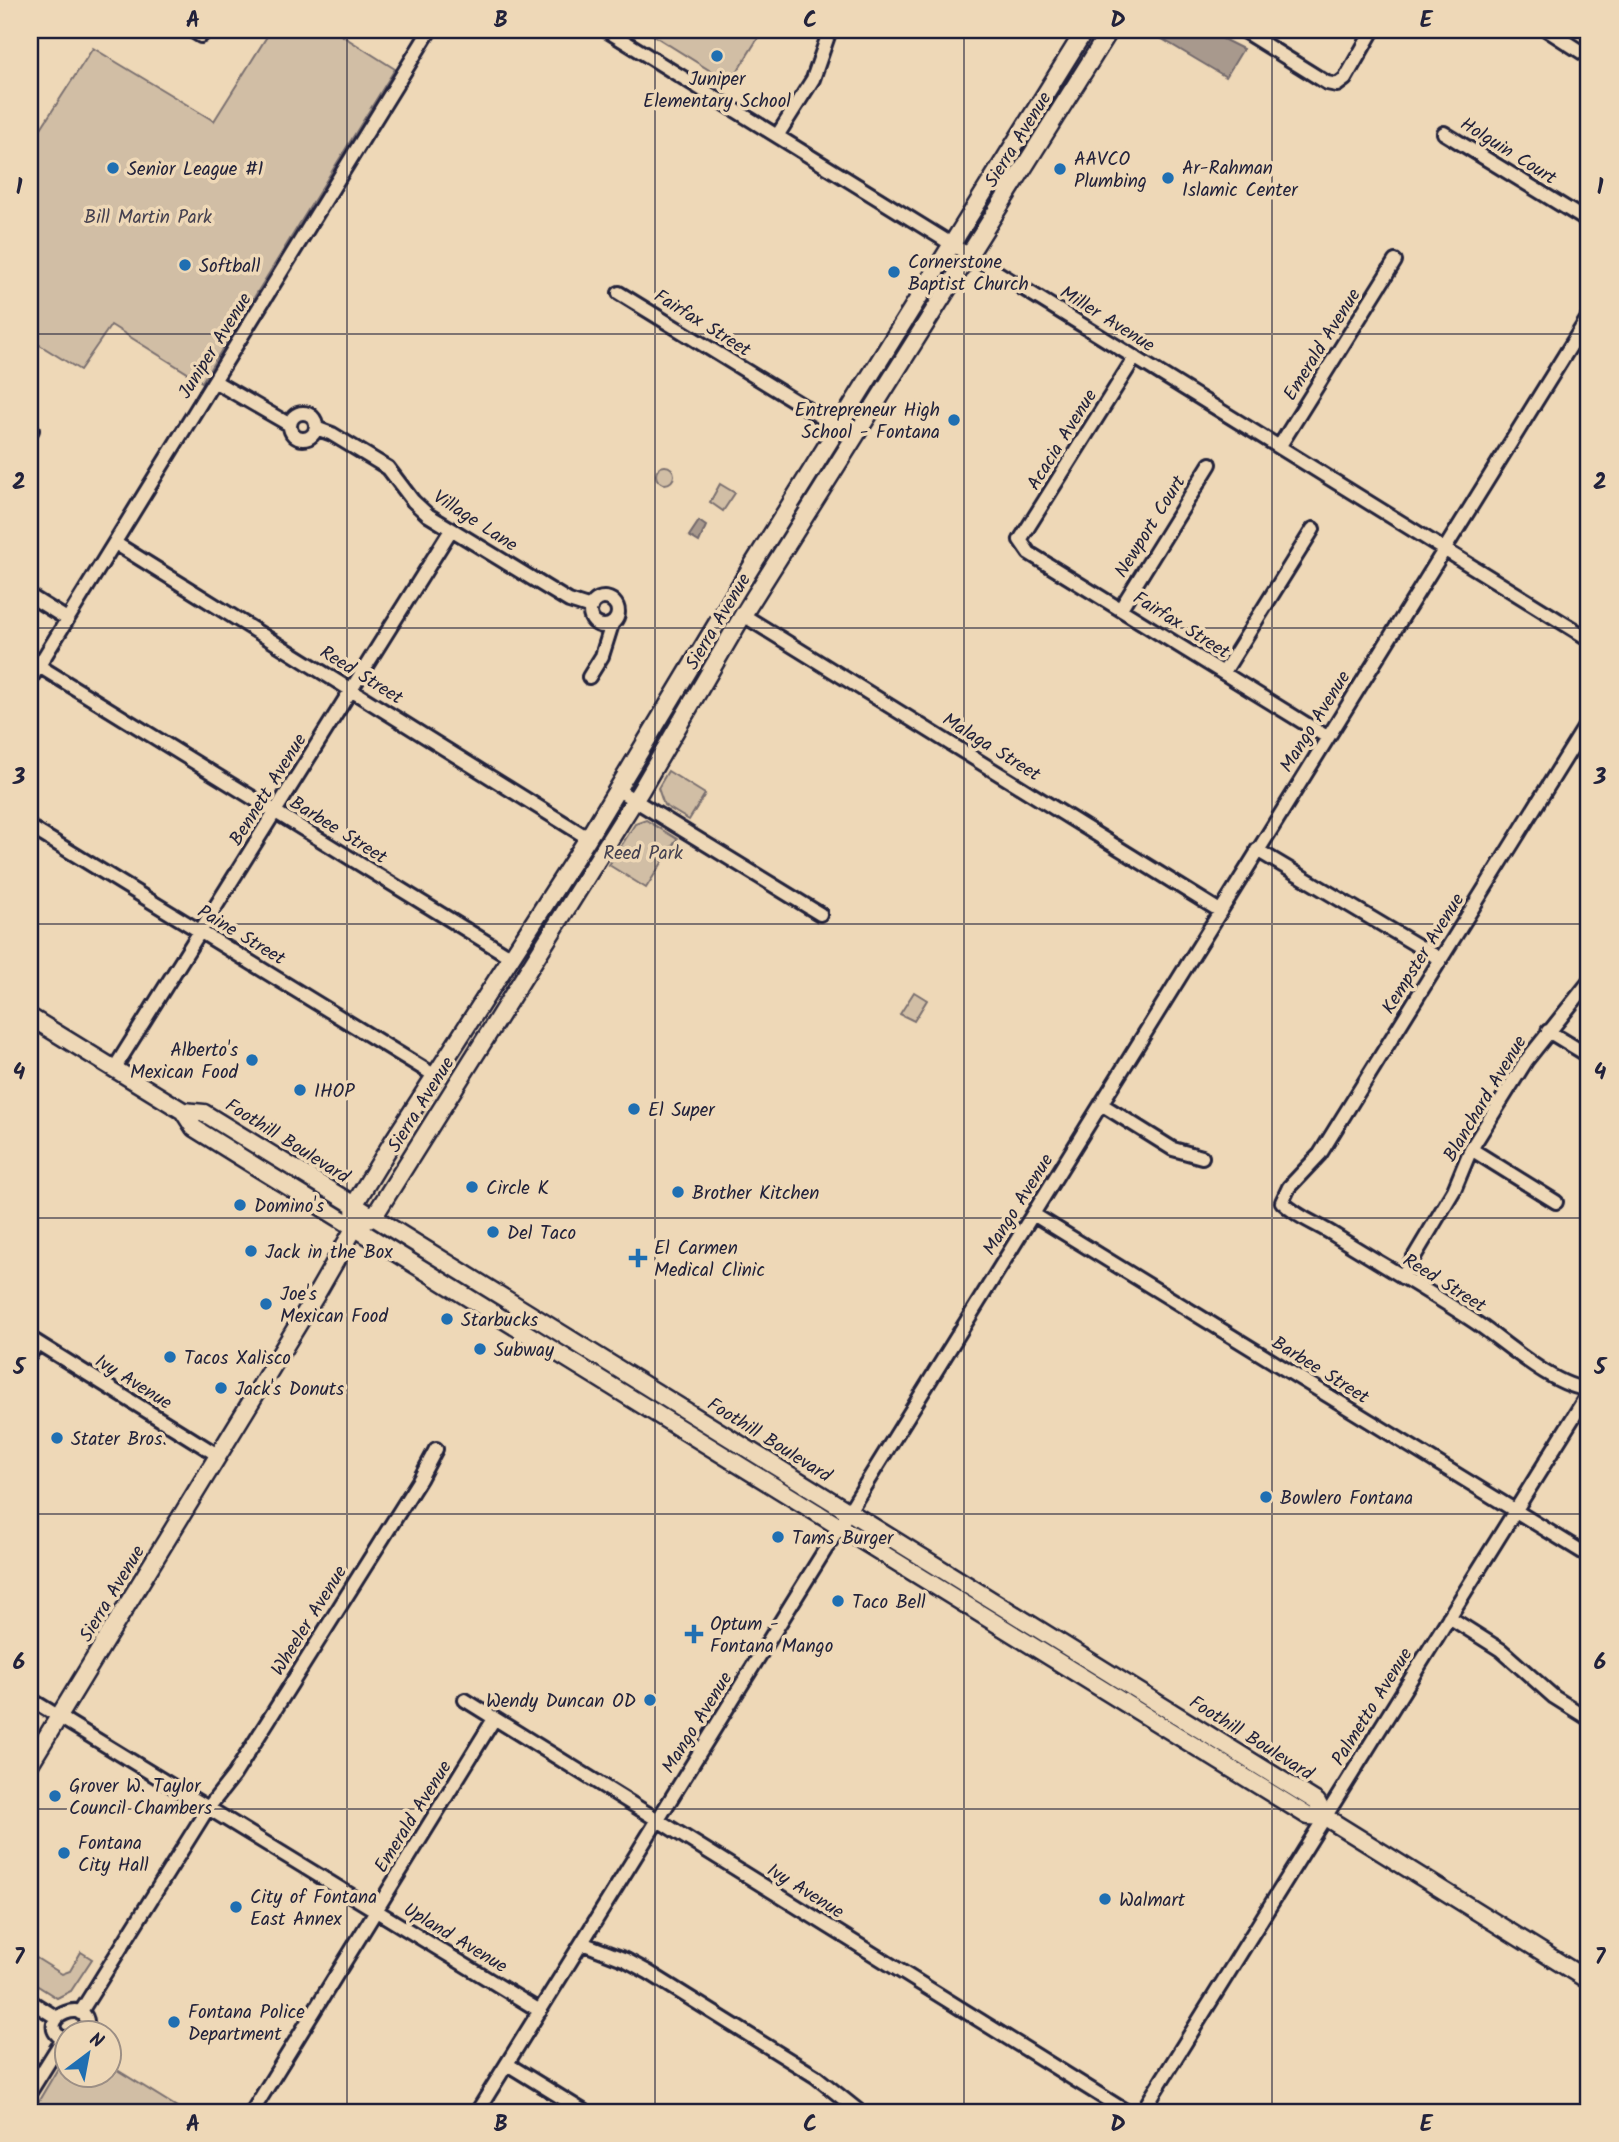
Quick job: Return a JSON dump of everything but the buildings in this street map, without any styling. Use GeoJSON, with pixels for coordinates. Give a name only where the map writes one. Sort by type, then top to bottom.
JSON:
{"type":"FeatureCollection","features":[{"type":"Feature","properties":{"kind":"main road","name":"Sierra Avenue"},"geometry":{"type":"LineString","coordinates":[[354,1205],[434,1075],[589,838],[737,590],[1085,30]]}},
{"type":"Feature","properties":{"kind":"main road","name":"Sierra Avenue"},"geometry":{"type":"LineString","coordinates":[[373,1218],[634,800],[743,615],[1110,30]]}},
{"type":"Feature","properties":{"kind":"main road","name":"Foothill Boulevard"},"geometry":{"type":"LineString","coordinates":[[30,1017],[183,1111],[194,1128],[844,1519],[1008,1630],[1060,1653]]}},
{"type":"Feature","properties":{"kind":"main road","name":"Foothill Boulevard"},"geometry":{"type":"LineString","coordinates":[[183,1111],[204,1113],[354,1205],[844,1519],[1060,1653],[1308,1816],[1325,1817],[1589,1981]]}},
{"type":"Feature","properties":{"kind":"main road"},"geometry":{"type":"LineString","coordinates":[[354,1205],[355,1227],[373,1218]]}},
{"type":"Feature","properties":{"kind":"main road","name":"Sierra Avenue"},"geometry":{"type":"LineString","coordinates":[[30,1764],[219,1456],[355,1227]]}},
{"type":"Feature","properties":{"kind":"street","name":"Juniper Avenue"},"geometry":{"type":"LineString","coordinates":[[30,680],[430,30]]}},
{"type":"Feature","properties":{"kind":"street","name":"Miller Avenue"},"geometry":{"type":"LineString","coordinates":[[606,30],[1589,639]]}},
{"type":"Feature","properties":{"kind":"street"},"geometry":{"type":"LineString","coordinates":[[777,136],[813,79],[830,30]]}},
{"type":"Feature","properties":{"kind":"street"},"geometry":{"type":"LineString","coordinates":[[1242,30],[1327,83],[1337,85],[1345,79],[1373,30]]}},
{"type":"Feature","properties":{"kind":"street"},"geometry":{"type":"LineString","coordinates":[[1547,30],[1589,57]]}},
{"type":"Feature","properties":{"kind":"street","name":"Holguin Court"},"geometry":{"type":"LineString","coordinates":[[1444,133],[1589,222]]}},
{"type":"Feature","properties":{"kind":"street","name":"Emerald Avenue"},"geometry":{"type":"LineString","coordinates":[[1279,447],[1395,261]]}},
{"type":"Feature","properties":{"kind":"street","name":"Fairfax Street"},"geometry":{"type":"LineString","coordinates":[[619,293],[839,428]]}},
{"type":"Feature","properties":{"kind":"street","name":"Mango Avenue"},"geometry":{"type":"LineString","coordinates":[[477,2112],[1589,316]]}},
{"type":"Feature","properties":{"kind":"street","name":"Acacia Avenue"},"geometry":{"type":"LineString","coordinates":[[1020,540],[1135,357]]}},
{"type":"Feature","properties":{"kind":"street","name":"Village Lane"},"geometry":{"type":"LineString","coordinates":[[214,381],[290,425],[292,434],[304,439],[312,436],[316,428],[332,434],[388,468],[413,501],[428,515],[569,601],[591,608]]}},
{"type":"Feature","properties":{"kind":"street","name":"Newport Court"},"geometry":{"type":"LineString","coordinates":[[1121,608],[1210,464]]}},
{"type":"Feature","properties":{"kind":"street"},"geometry":{"type":"LineString","coordinates":[[1224,672],[1313,528]]}},
{"type":"Feature","properties":{"kind":"street","name":"Bennett Avenue"},"geometry":{"type":"LineString","coordinates":[[114,1069],[452,530]]}},
{"type":"Feature","properties":{"kind":"street","name":"Fairfax Street"},"geometry":{"type":"LineString","coordinates":[[1020,540],[1029,553],[1327,737]]}},
{"type":"Feature","properties":{"kind":"street","name":"Reed Street"},"geometry":{"type":"LineString","coordinates":[[115,543],[589,838]]}},
{"type":"Feature","properties":{"kind":"street"},"geometry":{"type":"LineString","coordinates":[[30,596],[67,620]]}},
{"type":"Feature","properties":{"kind":"street"},"geometry":{"type":"LineString","coordinates":[[589,677],[602,656],[618,613],[613,601],[600,599],[591,608],[591,617],[604,626],[612,624]]}},
{"type":"Feature","properties":{"kind":"street","name":"Malaga Street"},"geometry":{"type":"LineString","coordinates":[[743,615],[1220,911]]}},
{"type":"Feature","properties":{"kind":"street","name":"Barbee Street"},"geometry":{"type":"LineString","coordinates":[[39,666],[512,958]]}},
{"type":"Feature","properties":{"kind":"street","name":"Kempster Avenue"},"geometry":{"type":"LineString","coordinates":[[1282,1202],[1289,1187],[1320,1154],[1589,720]]}},
{"type":"Feature","properties":{"kind":"street"},"geometry":{"type":"LineString","coordinates":[[618,790],[820,914]]}},
{"type":"Feature","properties":{"kind":"street","name":"Paine Street"},"geometry":{"type":"LineString","coordinates":[[30,827],[434,1075]]}},
{"type":"Feature","properties":{"kind":"street"},"geometry":{"type":"LineString","coordinates":[[1257,850],[1440,959]]}},
{"type":"Feature","properties":{"kind":"street","name":"Blanchard Avenue"},"geometry":{"type":"LineString","coordinates":[[1402,1277],[1454,1191],[1471,1149],[1526,1061],[1589,982]]}},
{"type":"Feature","properties":{"kind":"street"},"geometry":{"type":"LineString","coordinates":[[1548,1031],[1589,1056]]}},
{"type":"Feature","properties":{"kind":"street"},"geometry":{"type":"LineString","coordinates":[[1101,1104],[1174,1149],[1202,1157]]}},
{"type":"Feature","properties":{"kind":"street"},"geometry":{"type":"LineString","coordinates":[[1471,1149],[1556,1202]]}},
{"type":"Feature","properties":{"kind":"street","name":"Reed Street"},"geometry":{"type":"LineString","coordinates":[[1282,1202],[1297,1216],[1319,1225],[1481,1326],[1509,1348],[1575,1389],[1589,1391]]}},
{"type":"Feature","properties":{"kind":"street","name":"Barbee Street"},"geometry":{"type":"LineString","coordinates":[[1033,1214],[1589,1556]]}},
{"type":"Feature","properties":{"kind":"street"},"geometry":{"type":"LineString","coordinates":[[30,1355],[34,1341]]}},
{"type":"Feature","properties":{"kind":"street","name":"Ivy Avenue"},"geometry":{"type":"LineString","coordinates":[[34,1341],[219,1456]]}},
{"type":"Feature","properties":{"kind":"street","name":"Palmetto Avenue"},"geometry":{"type":"LineString","coordinates":[[1142,2112],[1589,1391]]}},
{"type":"Feature","properties":{"kind":"street","name":"Wheeler Avenue"},"geometry":{"type":"LineString","coordinates":[[80,2013],[208,1808],[234,1775],[436,1449]]}},
{"type":"Feature","properties":{"kind":"street"},"geometry":{"type":"LineString","coordinates":[[1449,1617],[1501,1650],[1554,1697],[1589,1719]]}},
{"type":"Feature","properties":{"kind":"street","name":"Upland Avenue"},"geometry":{"type":"LineString","coordinates":[[30,1699],[540,2011]]}},
{"type":"Feature","properties":{"kind":"street","name":"Ivy Avenue"},"geometry":{"type":"LineString","coordinates":[[465,1700],[1127,2112]]}},
{"type":"Feature","properties":{"kind":"street","name":"Emerald Avenue"},"geometry":{"type":"LineString","coordinates":[[252,2112],[494,1719]]}},
{"type":"Feature","properties":{"kind":"street"},"geometry":{"type":"LineString","coordinates":[[582,1942],[626,1960],[659,1979],[815,2076],[860,2112]]}},
{"type":"Feature","properties":{"kind":"street"},"geometry":{"type":"LineString","coordinates":[[30,2001],[57,2018],[66,2011],[80,2013],[85,2020]]}},
{"type":"Feature","properties":{"kind":"street"},"geometry":{"type":"LineString","coordinates":[[30,2092],[52,2059]]}},
{"type":"Feature","properties":{"kind":"street"},"geometry":{"type":"LineString","coordinates":[[507,2064],[586,2112]]}},
{"type":"Feature","properties":{"kind":"green space","name":"Bill Martin Park"},"geometry":{"type":"Polygon","coordinates":[[[271,30],[333,30],[395,69],[202,382],[111,325],[80,370],[30,339],[30,145],[93,48],[214,121],[271,30]]]}},
{"type":"Feature","properties":{"kind":"green space","name":"Juniper Elementary School"},"geometry":{"type":"Polygon","coordinates":[[[645,30],[763,30],[730,83],[645,30]]]}},
{"type":"Feature","properties":{"kind":"green space"},"geometry":{"type":"Polygon","coordinates":[[[665,466],[671,469],[674,475],[671,481],[665,484],[659,481],[656,475],[659,469],[665,466]]]}},
{"type":"Feature","properties":{"kind":"green space"},"geometry":{"type":"Polygon","coordinates":[[[720,484],[735,493],[723,511],[710,502],[720,484]]]}},
{"type":"Feature","properties":{"kind":"green space","name":"Reed Park"},"geometry":{"type":"Polygon","coordinates":[[[668,771],[705,794],[689,820],[664,805],[658,788],[668,771]]]}},
{"type":"Feature","properties":{"kind":"green space","name":"Reed Park"},"geometry":{"type":"Polygon","coordinates":[[[646,820],[677,839],[646,888],[609,865],[635,824],[646,820]]]}},
{"type":"Feature","properties":{"kind":"green space"},"geometry":{"type":"Polygon","coordinates":[[[914,992],[927,1000],[914,1021],[900,1014],[914,992]]]}},
{"type":"Feature","properties":{"kind":"green space"},"geometry":{"type":"Polygon","coordinates":[[[81,1952],[92,1959],[71,1991],[57,1998],[30,1981],[30,1954],[62,1974],[70,1971],[81,1952]]]}},
{"type":"Feature","properties":{"kind":"green space"},"geometry":{"type":"Polygon","coordinates":[[[122,2073],[185,2112],[32,2112],[52,2078],[52,2090],[122,2090],[122,2073]]]}},
{"type":"Feature","properties":{"kind":"shaded area"},"geometry":{"type":"Polygon","coordinates":[[[1147,30],[1205,30],[1243,49],[1226,77],[1147,30]]]}},
{"type":"Feature","properties":{"kind":"shaded area"},"geometry":{"type":"Polygon","coordinates":[[[699,521],[706,526],[699,542],[689,536],[699,521]]]}},
{"type":"Feature","properties":{"kind":"place","name":"Juniper Elementary School"},"geometry":{"type":"Point","coordinates":[717,56]}},
{"type":"Feature","properties":{"kind":"place","name":"Senior League #1"},"geometry":{"type":"Point","coordinates":[113,168]}},
{"type":"Feature","properties":{"kind":"place","name":"AAVCO Plumbing"},"geometry":{"type":"Point","coordinates":[1060,169]}},
{"type":"Feature","properties":{"kind":"place","name":"Ar-Rahman Islamic Center"},"geometry":{"type":"Point","coordinates":[1168,178]}},
{"type":"Feature","properties":{"kind":"place","name":"Softball"},"geometry":{"type":"Point","coordinates":[185,265]}},
{"type":"Feature","properties":{"kind":"place","name":"Cornerstone Baptist Church"},"geometry":{"type":"Point","coordinates":[894,272]}},
{"type":"Feature","properties":{"kind":"place","name":"Entrepreneur High School - Fontana"},"geometry":{"type":"Point","coordinates":[954,420]}},
{"type":"Feature","properties":{"kind":"place","name":"Alberto's Mexican Food"},"geometry":{"type":"Point","coordinates":[252,1060]}},
{"type":"Feature","properties":{"kind":"place","name":"IHOP"},"geometry":{"type":"Point","coordinates":[300,1090]}},
{"type":"Feature","properties":{"kind":"place","name":"El Super"},"geometry":{"type":"Point","coordinates":[634,1109]}},
{"type":"Feature","properties":{"kind":"place","name":"Circle K"},"geometry":{"type":"Point","coordinates":[472,1187]}},
{"type":"Feature","properties":{"kind":"place","name":"Brother Kitchen"},"geometry":{"type":"Point","coordinates":[678,1192]}},
{"type":"Feature","properties":{"kind":"place","name":"Domino's"},"geometry":{"type":"Point","coordinates":[240,1205]}},
{"type":"Feature","properties":{"kind":"place","name":"Del Taco"},"geometry":{"type":"Point","coordinates":[493,1232]}},
{"type":"Feature","properties":{"kind":"place","name":"Jack in the Box"},"geometry":{"type":"Point","coordinates":[251,1251]}},
{"type":"Feature","properties":{"kind":"place","name":"El Carmen Medical Clinic"},"geometry":{"type":"Point","coordinates":[638,1258]}},
{"type":"Feature","properties":{"kind":"place","name":"Joe's Mexican Food"},"geometry":{"type":"Point","coordinates":[266,1304]}},
{"type":"Feature","properties":{"kind":"place","name":"Starbucks"},"geometry":{"type":"Point","coordinates":[447,1319]}},
{"type":"Feature","properties":{"kind":"place","name":"Subway"},"geometry":{"type":"Point","coordinates":[480,1349]}},
{"type":"Feature","properties":{"kind":"place","name":"Tacos Xalisco"},"geometry":{"type":"Point","coordinates":[170,1357]}},
{"type":"Feature","properties":{"kind":"place","name":"Jack's Donuts"},"geometry":{"type":"Point","coordinates":[221,1388]}},
{"type":"Feature","properties":{"kind":"place","name":"Stater Bros."},"geometry":{"type":"Point","coordinates":[57,1438]}},
{"type":"Feature","properties":{"kind":"place","name":"Bowlero Fontana"},"geometry":{"type":"Point","coordinates":[1266,1497]}},
{"type":"Feature","properties":{"kind":"place","name":"Tams Burger"},"geometry":{"type":"Point","coordinates":[778,1537]}},
{"type":"Feature","properties":{"kind":"place","name":"Taco Bell"},"geometry":{"type":"Point","coordinates":[838,1601]}},
{"type":"Feature","properties":{"kind":"place","name":"Optum - Fontana Mango"},"geometry":{"type":"Point","coordinates":[694,1634]}},
{"type":"Feature","properties":{"kind":"place","name":"Wendy Duncan OD"},"geometry":{"type":"Point","coordinates":[650,1700]}},
{"type":"Feature","properties":{"kind":"place","name":"Grover W. Taylor Council Chambers"},"geometry":{"type":"Point","coordinates":[55,1796]}},
{"type":"Feature","properties":{"kind":"place","name":"Fontana City Hall"},"geometry":{"type":"Point","coordinates":[64,1853]}},
{"type":"Feature","properties":{"kind":"place","name":"Walmart"},"geometry":{"type":"Point","coordinates":[1105,1899]}},
{"type":"Feature","properties":{"kind":"place","name":"City of Fontana East Annex"},"geometry":{"type":"Point","coordinates":[236,1907]}},
{"type":"Feature","properties":{"kind":"place","name":"Fontana Police Department"},"geometry":{"type":"Point","coordinates":[174,2022]}}]}
